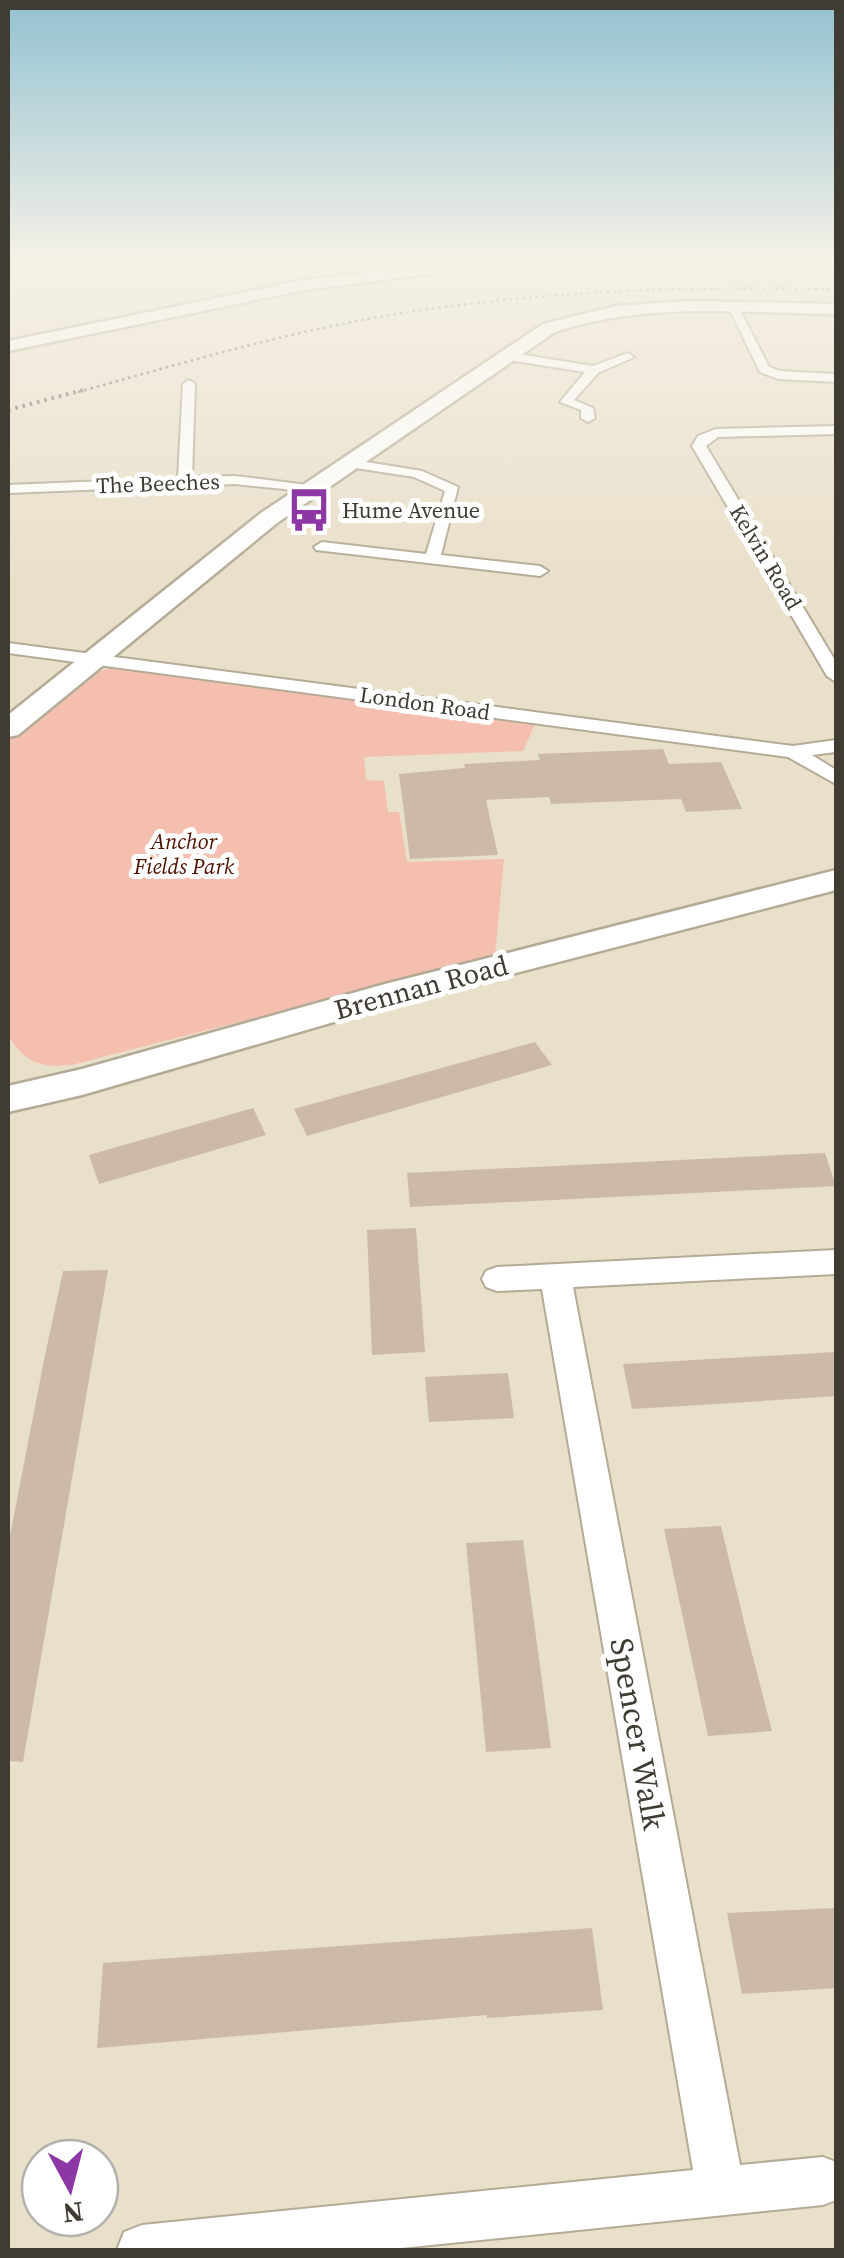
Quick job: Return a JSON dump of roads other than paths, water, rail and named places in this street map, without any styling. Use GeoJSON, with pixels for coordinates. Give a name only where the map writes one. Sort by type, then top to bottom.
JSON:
{"type":"FeatureCollection","features":[{"type":"Feature","properties":{"kind":"street"},"geometry":{"type":"LineString","coordinates":[[8,729],[308,489],[489,367]]}},
{"type":"Feature","properties":{"kind":"street"},"geometry":{"type":"LineString","coordinates":[[577,367],[594,370]]}},
{"type":"Feature","properties":{"kind":"street"},"geometry":{"type":"LineString","coordinates":[[588,418],[587,408],[566,402],[601,367]]}},
{"type":"Feature","properties":{"kind":"street"},"geometry":{"type":"LineString","coordinates":[[763,367],[778,375],[836,378]]}},
{"type":"Feature","properties":{"kind":"street"},"geometry":{"type":"LineString","coordinates":[[185,481],[189,384]]}},
{"type":"Feature","properties":{"kind":"street","name":"Kelvin Road"},"geometry":{"type":"LineString","coordinates":[[836,430],[716,433],[698,446],[836,676]]}},
{"type":"Feature","properties":{"kind":"street"},"geometry":{"type":"LineString","coordinates":[[348,462],[432,479],[453,490],[432,559]]}},
{"type":"Feature","properties":{"kind":"street","name":"The Beeches"},"geometry":{"type":"LineString","coordinates":[[8,489],[185,481],[263,482],[308,489]]}},
{"type":"Feature","properties":{"kind":"street"},"geometry":{"type":"LineString","coordinates":[[322,546],[540,571]]}},
{"type":"Feature","properties":{"kind":"street","name":"London Road"},"geometry":{"type":"LineString","coordinates":[[8,648],[793,752],[836,778]]}},
{"type":"Feature","properties":{"kind":"street"},"geometry":{"type":"LineString","coordinates":[[793,752],[836,746]]}},
{"type":"Feature","properties":{"kind":"street","name":"Brennan Road"},"geometry":{"type":"LineString","coordinates":[[10,1095],[82,1082],[385,995],[834,882]]}},
{"type":"Feature","properties":{"kind":"street"},"geometry":{"type":"LineString","coordinates":[[496,1278],[836,1262]]}},
{"type":"Feature","properties":{"kind":"street","name":"Spencer Walk"},"geometry":{"type":"LineString","coordinates":[[555,1275],[721,2193]]}},
{"type":"Feature","properties":{"kind":"street"},"geometry":{"type":"LineString","coordinates":[[142,2250],[823,2181]]}},
{"type":"Feature","properties":{"kind":"railway"},"geometry":{"type":"LineString","coordinates":[[78,392],[169,367]]}},
{"type":"Feature","properties":{"kind":"railway"},"geometry":{"type":"LineString","coordinates":[[8,410],[87,389]]}},
{"type":"Feature","properties":{"kind":"place","name":"Hume Avenue"},"geometry":{"type":"Point","coordinates":[309,510]}},
{"type":"Feature","properties":{"kind":"park label","name":"Anchor Fields Park"},"geometry":{"type":"Point","coordinates":[184,854]}}]}
